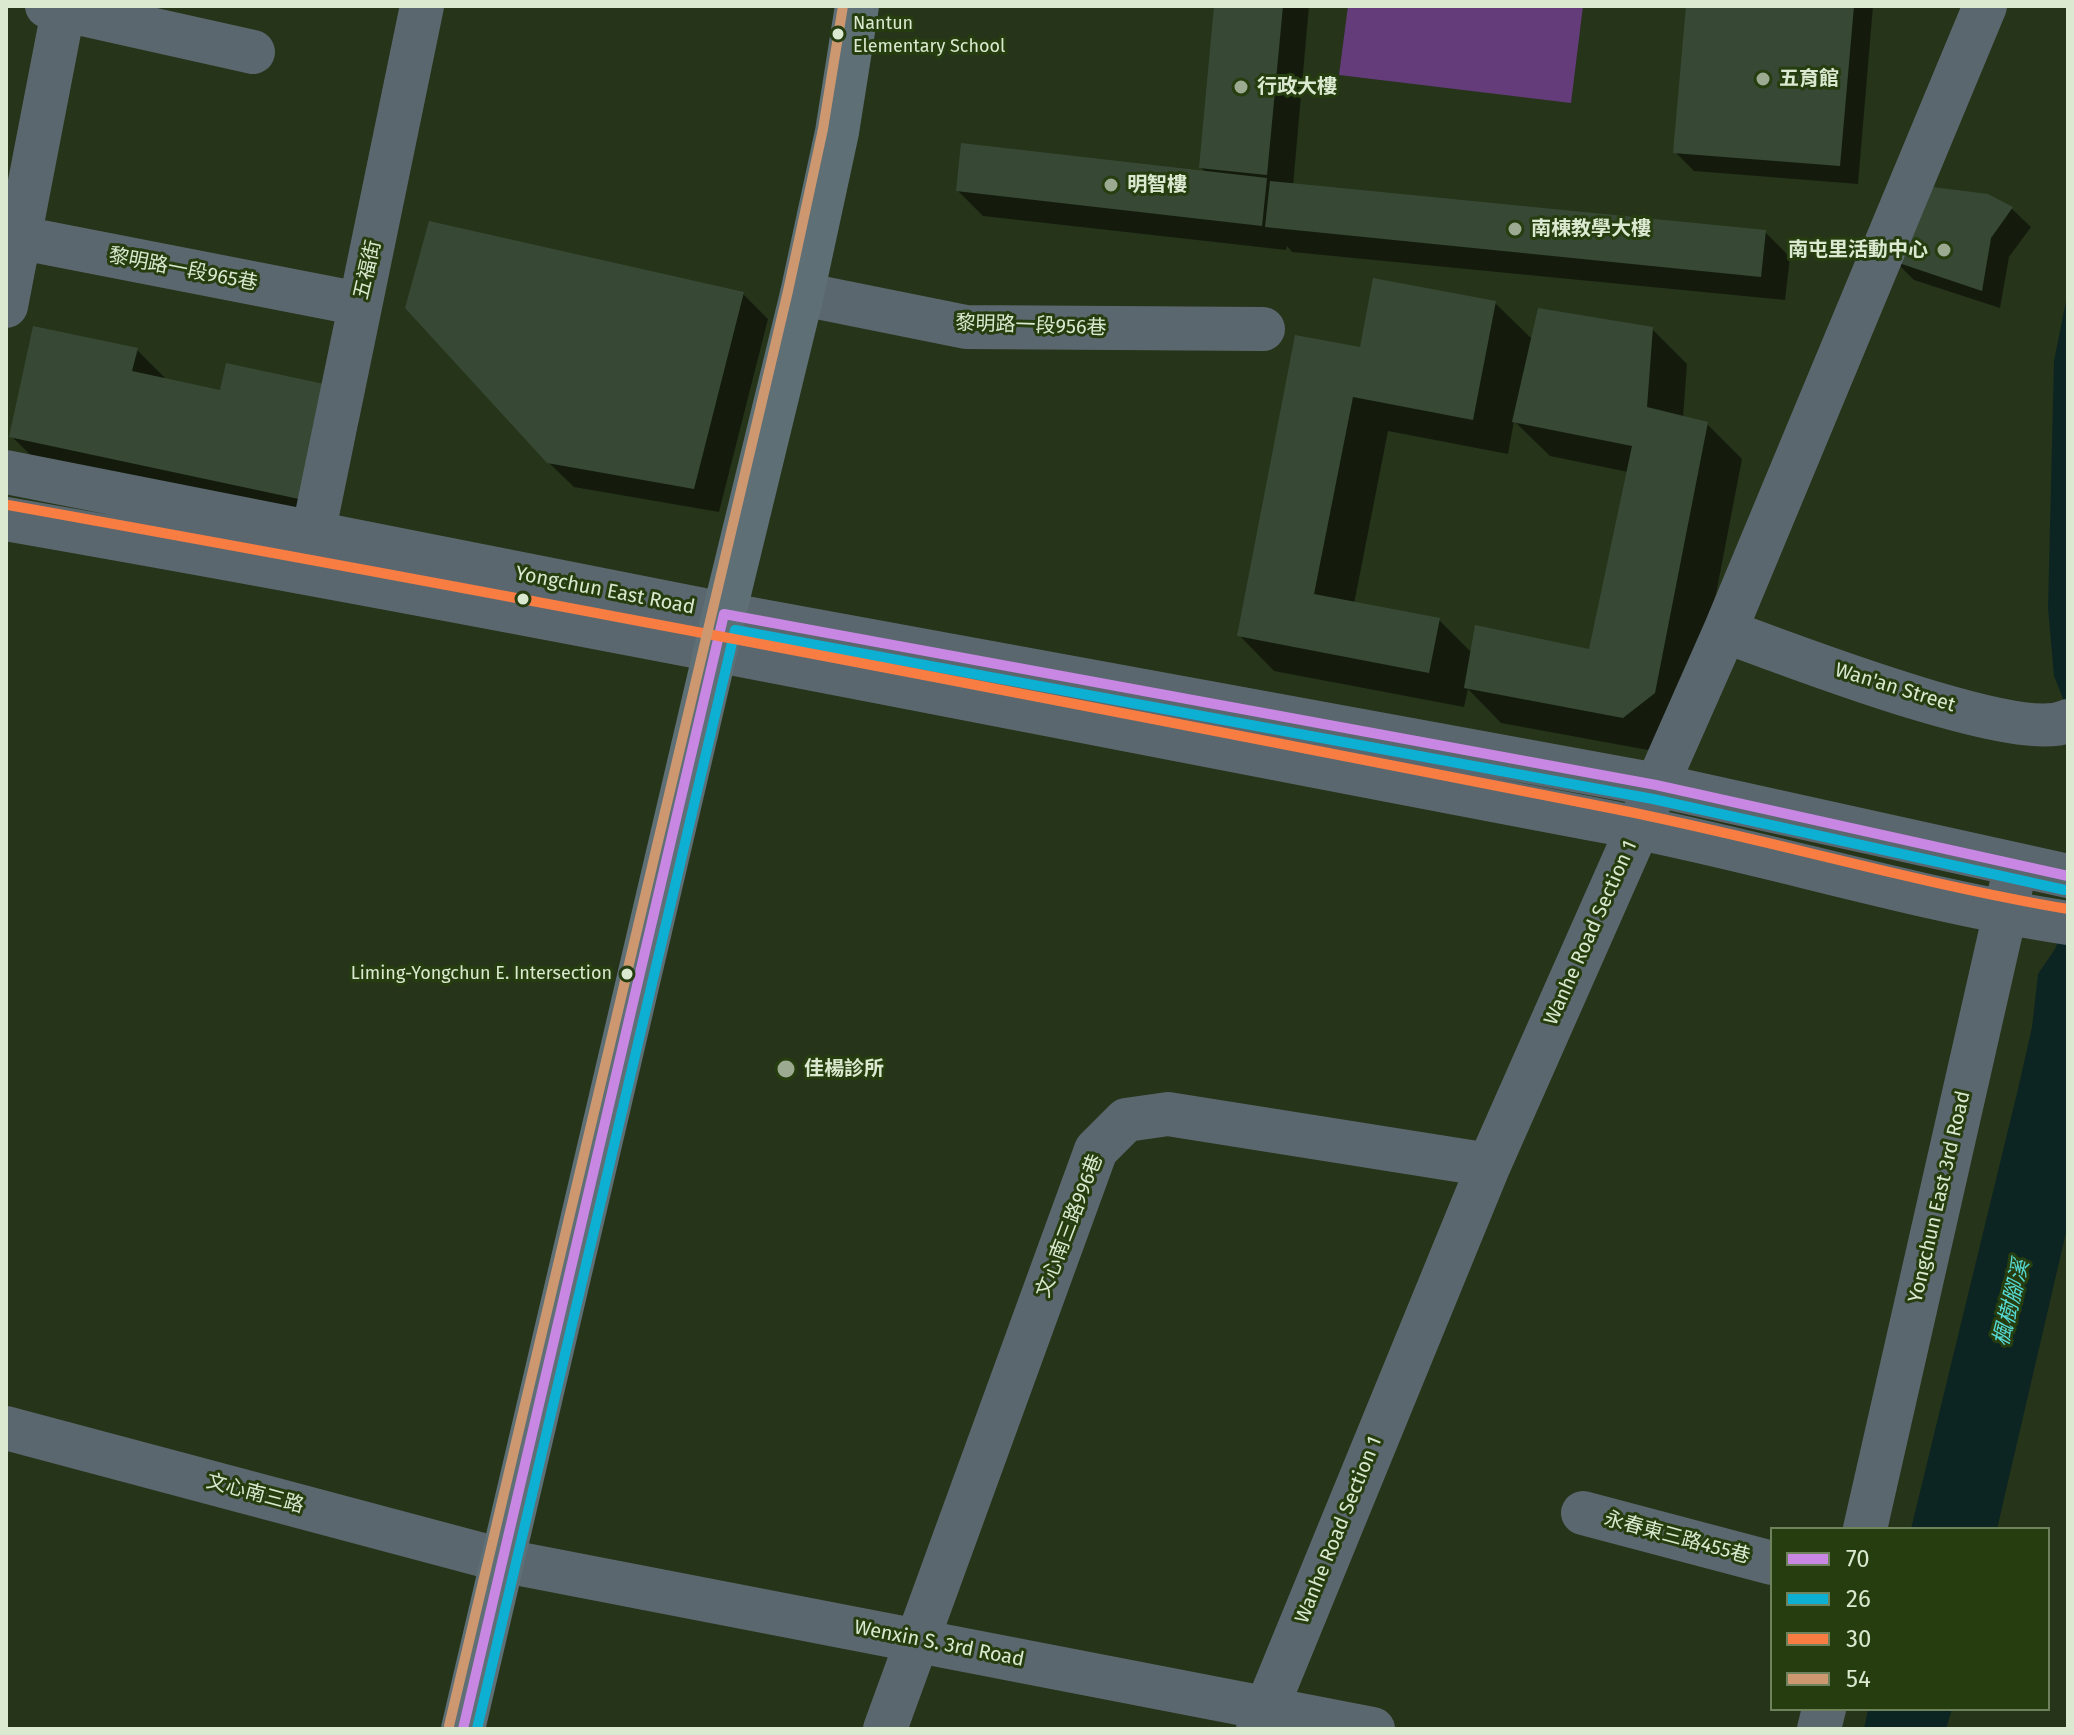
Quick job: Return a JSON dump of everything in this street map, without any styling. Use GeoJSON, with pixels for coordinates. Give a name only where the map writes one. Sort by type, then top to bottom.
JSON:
{"type":"FeatureCollection","features":[{"type":"Feature","properties":{"kind":"main road"},"geometry":{"type":"LineString","coordinates":[[463,1729],[802,294],[837,132],[857,6]]}},
{"type":"Feature","properties":{"kind":"street","name":"五福街"},"geometry":{"type":"LineString","coordinates":[[313,534],[422,6]]}},
{"type":"Feature","properties":{"kind":"street","name":"Wanhe Road Section 1"},"geometry":{"type":"LineString","coordinates":[[1262,1718],[1489,1165],[1725,631],[1985,6]]}},
{"type":"Feature","properties":{"kind":"street"},"geometry":{"type":"LineString","coordinates":[[6,306],[13,236],[58,7],[253,52]]}},
{"type":"Feature","properties":{"kind":"street","name":"黎明路一段965巷"},"geometry":{"type":"LineString","coordinates":[[13,236],[360,304]]}},
{"type":"Feature","properties":{"kind":"street","name":"黎明路一段956巷"},"geometry":{"type":"LineString","coordinates":[[802,294],[966,327],[1263,329]]}},
{"type":"Feature","properties":{"kind":"street","name":"Yongchun East Road"},"geometry":{"type":"LineString","coordinates":[[6,472],[313,534],[721,631],[1055,717],[1637,828],[2038,918]]}},
{"type":"Feature","properties":{"kind":"street","name":"Yongchun East Road"},"geometry":{"type":"LineString","coordinates":[[6,519],[721,631],[1656,785],[2046,872]]}},
{"type":"Feature","properties":{"kind":"street","name":"Wan'an Street"},"geometry":{"type":"LineString","coordinates":[[1725,631],[1883,688],[2024,724],[2063,723]]}},
{"type":"Feature","properties":{"kind":"street","name":"Yongchun East 3rd Road"},"geometry":{"type":"LineString","coordinates":[[1866,1527],[2038,918],[2046,872]]}},
{"type":"Feature","properties":{"kind":"street","name":"文心南三路996巷"},"geometry":{"type":"LineString","coordinates":[[885,1729],[1096,1150],[1126,1120],[1168,1114],[1489,1165]]}},
{"type":"Feature","properties":{"kind":"street","name":"文心南三路"},"geometry":{"type":"LineString","coordinates":[[6,1428],[505,1561]]}},
{"type":"Feature","properties":{"kind":"street","name":"永春東三路455巷"},"geometry":{"type":"LineString","coordinates":[[1583,1513],[1770,1562]]}},
{"type":"Feature","properties":{"kind":"street","name":"Wenxin S. 3rd Road"},"geometry":{"type":"LineString","coordinates":[[505,1561],[915,1640],[1262,1718],[1373,1729]]}},
{"type":"Feature","properties":{"kind":"shaded area"},"geometry":{"type":"Polygon","coordinates":[[[1348,6],[1583,6],[1571,103],[1339,75],[1348,6]]]}},
{"type":"Feature","properties":{"kind":"water"},"geometry":{"type":"Polygon","coordinates":[[[2068,291],[2068,711],[2054,676],[2048,608],[2054,361],[2068,291]]]}},
{"type":"Feature","properties":{"kind":"water","name":"楓樹腳溪"},"geometry":{"type":"Polygon","coordinates":[[[2068,918],[2068,1224],[1997,1527],[1911,1527],[2018,1089],[2032,1027],[2038,974],[2055,949],[2068,918]]]}},
{"type":"Feature","properties":{"kind":"water"},"geometry":{"type":"Polygon","coordinates":[[[1868,1711],[1951,1711],[1946,1729],[1864,1729],[1868,1711]]]}},
{"type":"Feature","properties":{"kind":"building","name":"行政大樓"},"geometry":{"type":"Polygon","coordinates":[[[1214,6],[1283,6],[1267,175],[1199,168],[1214,6]]]}},
{"type":"Feature","properties":{"kind":"building","name":"五育館"},"geometry":{"type":"Polygon","coordinates":[[[1686,6],[1854,6],[1840,166],[1673,153],[1686,6]]]}},
{"type":"Feature","properties":{"kind":"building","name":"明智樓"},"geometry":{"type":"Polygon","coordinates":[[[961,143],[1267,178],[1262,226],[956,191],[961,143]]]}},
{"type":"Feature","properties":{"kind":"building","name":"南棟教學大樓"},"geometry":{"type":"Polygon","coordinates":[[[1270,181],[1766,230],[1761,277],[1265,227],[1270,181]]]}},
{"type":"Feature","properties":{"kind":"building","name":"南屯里活動中心"},"geometry":{"type":"Polygon","coordinates":[[[1933,187],[1988,194],[2013,207],[1991,238],[1982,291],[1893,261],[1933,187]]]}},
{"type":"Feature","properties":{"kind":"building"},"geometry":{"type":"Polygon","coordinates":[[[429,221],[744,292],[694,489],[547,463],[405,308],[429,221]]]}},
{"type":"Feature","properties":{"kind":"building"},"geometry":{"type":"Polygon","coordinates":[[[1373,278],[1496,301],[1473,420],[1353,397],[1314,594],[1440,618],[1429,673],[1237,636],[1295,335],[1360,347],[1373,278]]]}},
{"type":"Feature","properties":{"kind":"building"},"geometry":{"type":"Polygon","coordinates":[[[1538,308],[1653,327],[1647,407],[1708,422],[1655,693],[1623,718],[1464,688],[1475,625],[1589,649],[1632,446],[1512,422],[1538,308]]]}},
{"type":"Feature","properties":{"kind":"building"},"geometry":{"type":"Polygon","coordinates":[[[33,326],[138,348],[132,371],[220,390],[226,363],[324,384],[299,499],[9,437],[33,326]]]}},
{"type":"Feature","properties":{"kind":"transit line","name":"54"},"geometry":{"type":"LineString","coordinates":[[449,1726],[788,291],[823,129],[843,6]]}},
{"type":"Feature","properties":{"kind":"transit line","name":"30"},"geometry":{"type":"LineString","coordinates":[[8,505],[812,654],[1615,809],[1954,887],[2068,909]]}},
{"type":"Feature","properties":{"kind":"transit line","name":"70"},"geometry":{"type":"LineString","coordinates":[[463,1729],[724,614],[1656,785],[2068,876]]}},
{"type":"Feature","properties":{"kind":"transit line","name":"26"},"geometry":{"type":"LineString","coordinates":[[477,1729],[735,630],[1653,799],[2065,890]]}},
{"type":"Feature","properties":{"kind":"place","name":"Nantun Elementary School"},"geometry":{"type":"Point","coordinates":[838,34]}},
{"type":"Feature","properties":{"kind":"place","name":"五育館"},"geometry":{"type":"Point","coordinates":[1763,79]}},
{"type":"Feature","properties":{"kind":"place","name":"行政大樓"},"geometry":{"type":"Point","coordinates":[1241,87]}},
{"type":"Feature","properties":{"kind":"place","name":"明智樓"},"geometry":{"type":"Point","coordinates":[1111,185]}},
{"type":"Feature","properties":{"kind":"place","name":"南棟教學大樓"},"geometry":{"type":"Point","coordinates":[1515,229]}},
{"type":"Feature","properties":{"kind":"place","name":"南屯里活動中心"},"geometry":{"type":"Point","coordinates":[1944,250]}},
{"type":"Feature","properties":{"kind":"place","name":"Liming-Yongchun E. Intersection"},"geometry":{"type":"Point","coordinates":[627,974]}},
{"type":"Feature","properties":{"kind":"place","name":"佳楊診所"},"geometry":{"type":"Point","coordinates":[786,1069]}}]}
